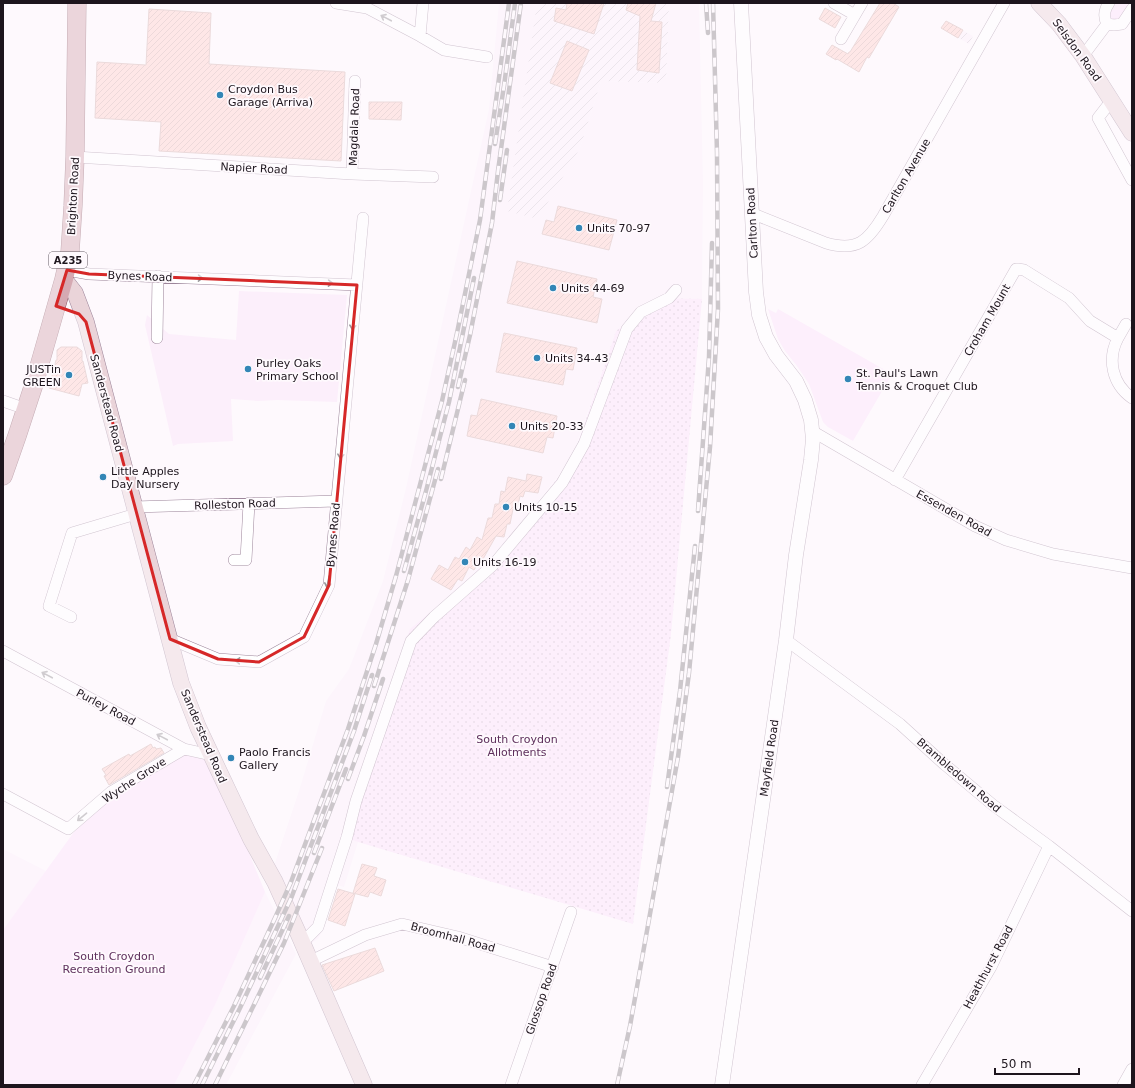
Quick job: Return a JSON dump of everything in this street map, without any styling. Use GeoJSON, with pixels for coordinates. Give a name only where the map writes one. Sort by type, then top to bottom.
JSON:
{"type":"FeatureCollection","features":[{"type":"Feature","properties":{"kind":"main road","name":"Brighton Road"},"geometry":{"type":"LineString","coordinates":[[3,476],[26,409],[56,306],[65,274],[71,237],[75,157],[77,3]]}},
{"type":"Feature","properties":{"kind":"main road","name":"Selsdon Road"},"geometry":{"type":"LineString","coordinates":[[1039,3],[1059,24],[1083,56],[1132,133]]}},
{"type":"Feature","properties":{"kind":"main road","name":"Sanderstead Road"},"geometry":{"type":"LineString","coordinates":[[65,274],[75,293],[86,322],[181,683],[198,727],[211,755],[251,839],[275,882],[311,961],[364,1085]]}},
{"type":"Feature","properties":{"kind":"main road"},"geometry":{"type":"LineString","coordinates":[[56,306],[78,314],[86,322]]}},
{"type":"Feature","properties":{"kind":"street"},"geometry":{"type":"LineString","coordinates":[[336,3],[368,8],[444,50],[487,57]]}},
{"type":"Feature","properties":{"kind":"street"},"geometry":{"type":"LineString","coordinates":[[420,36],[423,3]]}},
{"type":"Feature","properties":{"kind":"street","name":"Carlton Road"},"geometry":{"type":"LineString","coordinates":[[741,3],[756,292],[762,324],[776,355],[803,393],[809,412],[812,431]]}},
{"type":"Feature","properties":{"kind":"street"},"geometry":{"type":"LineString","coordinates":[[834,3],[855,15]]}},
{"type":"Feature","properties":{"kind":"street"},"geometry":{"type":"LineString","coordinates":[[841,39],[862,3]]}},
{"type":"Feature","properties":{"kind":"street","name":"Carlton Avenue"},"geometry":{"type":"LineString","coordinates":[[751,213],[836,246],[850,246],[864,241],[870,236],[883,216],[1004,3]]}},
{"type":"Feature","properties":{"kind":"street"},"geometry":{"type":"LineString","coordinates":[[1107,24],[1104,11],[1109,3]]}},
{"type":"Feature","properties":{"kind":"street"},"geometry":{"type":"LineString","coordinates":[[1107,24],[1122,24],[1132,9]]}},
{"type":"Feature","properties":{"kind":"street"},"geometry":{"type":"LineString","coordinates":[[1083,56],[1107,24]]}},
{"type":"Feature","properties":{"kind":"street","name":"Magdala Road"},"geometry":{"type":"LineString","coordinates":[[352,174],[355,81]]}},
{"type":"Feature","properties":{"kind":"street"},"geometry":{"type":"LineString","coordinates":[[1112,100],[1098,118],[1132,180]]}},
{"type":"Feature","properties":{"kind":"street","name":"Napier Road"},"geometry":{"type":"LineString","coordinates":[[75,157],[352,174],[433,177]]}},
{"type":"Feature","properties":{"kind":"street","name":"Bynes Road"},"geometry":{"type":"LineString","coordinates":[[170,639],[218,659],[259,662],[304,637],[329,585],[363,218]]}},
{"type":"Feature","properties":{"kind":"street","name":"Croham Mount"},"geometry":{"type":"LineString","coordinates":[[895,480],[1016,269],[1024,270],[1066,296],[1090,321],[1118,338]]}},
{"type":"Feature","properties":{"kind":"street","name":"Bynes Road"},"geometry":{"type":"LineString","coordinates":[[65,274],[158,276],[357,285]]}},
{"type":"Feature","properties":{"kind":"street"},"geometry":{"type":"LineString","coordinates":[[157,338],[158,276]]}},
{"type":"Feature","properties":{"kind":"street"},"geometry":{"type":"LineString","coordinates":[[302,942],[318,926],[347,837],[356,801],[411,641],[434,617],[493,565],[562,484],[584,444],[627,329],[641,312],[669,298],[676,290]]}},
{"type":"Feature","properties":{"kind":"street"},"geometry":{"type":"LineString","coordinates":[[1126,324],[1114,347],[1112,357],[1114,373],[1120,387],[1132,398]]}},
{"type":"Feature","properties":{"kind":"street"},"geometry":{"type":"LineString","coordinates":[[3,401],[26,409]]}},
{"type":"Feature","properties":{"kind":"street","name":"Essenden Road"},"geometry":{"type":"LineString","coordinates":[[812,431],[976,526],[1006,540],[1053,554],[1132,568]]}},
{"type":"Feature","properties":{"kind":"street","name":"Mayfield Road"},"geometry":{"type":"LineString","coordinates":[[722,1085],[786,640],[796,555],[811,460],[812,431]]}},
{"type":"Feature","properties":{"kind":"street","name":"Rolleston Road"},"geometry":{"type":"LineString","coordinates":[[71,617],[49,606],[72,533],[135,510],[249,503],[336,501]]}},
{"type":"Feature","properties":{"kind":"street"},"geometry":{"type":"LineString","coordinates":[[234,560],[246,560],[249,503]]}},
{"type":"Feature","properties":{"kind":"street","name":"Brambledown Road"},"geometry":{"type":"LineString","coordinates":[[786,640],[900,724],[944,764],[993,805],[1049,846],[1132,911]]}},
{"type":"Feature","properties":{"kind":"street","name":"Purley Road"},"geometry":{"type":"LineString","coordinates":[[3,652],[184,749],[211,755]]}},
{"type":"Feature","properties":{"kind":"street","name":"Wyche Grove"},"geometry":{"type":"LineString","coordinates":[[3,794],[68,829],[111,792],[184,749]]}},
{"type":"Feature","properties":{"kind":"street","name":"Heathhurst Road"},"geometry":{"type":"LineString","coordinates":[[922,1085],[991,967],[1049,846]]}},
{"type":"Feature","properties":{"kind":"street","name":"Glossop Road"},"geometry":{"type":"LineString","coordinates":[[511,1085],[571,912]]}},
{"type":"Feature","properties":{"kind":"street","name":"Broomhall Road"},"geometry":{"type":"LineString","coordinates":[[311,961],[365,935],[402,924],[458,937],[553,967]]}},
{"type":"Feature","properties":{"kind":"street"},"geometry":{"type":"LineString","coordinates":[[1124,1085],[1132,1069]]}},
{"type":"Feature","properties":{"kind":"highlighted area"},"geometry":{"type":"Polygon","coordinates":[[[67,270],[89,274],[357,285],[329,585],[304,637],[259,662],[218,659],[170,639],[86,322],[79,314],[56,306],[67,270]]]}},
{"type":"Feature","properties":{"kind":"shaded area"},"geometry":{"type":"Polygon","coordinates":[[[499,3],[537,3],[533,37],[580,148],[601,81],[666,83],[669,3],[699,3],[703,183],[702,299],[658,298],[616,331],[571,460],[503,545],[442,603],[342,836],[358,842],[344,887],[337,885],[319,938],[312,943],[273,869],[299,791],[326,701],[349,669],[383,581],[406,488],[489,109],[499,3]]]}},
{"type":"Feature","properties":{"kind":"shaded area"},"geometry":{"type":"Polygon","coordinates":[[[537,3],[669,3],[666,83],[601,81],[580,148],[538,219],[507,211],[537,3]]]}},
{"type":"Feature","properties":{"kind":"shaded area"},"geometry":{"type":"Polygon","coordinates":[[[946,21],[973,36],[969,44],[941,28],[946,21]]]}},
{"type":"Feature","properties":{"kind":"shaded area","name":"Purley Oaks Primary School"},"geometry":{"type":"Polygon","coordinates":[[[239,291],[347,295],[337,402],[277,400],[258,401],[231,399],[233,441],[178,444],[173,446],[145,325],[147,315],[169,334],[236,340],[239,291]]]}},
{"type":"Feature","properties":{"kind":"shaded area"},"geometry":{"type":"Polygon","coordinates":[[[3,849],[46,871],[3,930],[3,849]]]}},
{"type":"Feature","properties":{"kind":"shaded area"},"geometry":{"type":"Polygon","coordinates":[[[265,892],[296,954],[226,1085],[174,1085],[215,1005],[265,892]]]}},
{"type":"Feature","properties":{"kind":"green space"},"geometry":{"type":"Polygon","coordinates":[[[1113,3],[1132,3],[1122,20],[1109,20],[1109,9],[1113,3]]]}},
{"type":"Feature","properties":{"kind":"green space","name":"South Croydon Allotments"},"geometry":{"type":"Polygon","coordinates":[[[658,298],[702,299],[671,634],[633,924],[341,836],[410,629],[442,603],[504,545],[572,460],[616,331],[658,298]]]}},
{"type":"Feature","properties":{"kind":"green space","name":"St. Paul's Lawn Tennis & Croquet Club"},"geometry":{"type":"Polygon","coordinates":[[[768,309],[776,313],[778,309],[892,374],[853,441],[828,427],[823,422],[809,384],[778,339],[768,309]]]}},
{"type":"Feature","properties":{"kind":"green space","name":"South Croydon Recreation Ground"},"geometry":{"type":"Polygon","coordinates":[[[185,754],[205,759],[244,841],[265,892],[215,1005],[174,1085],[3,1085],[3,930],[74,832],[113,796],[185,754]]]}},
{"type":"Feature","properties":{"kind":"building"},"geometry":{"type":"Polygon","coordinates":[[[567,3],[604,3],[594,34],[554,21],[556,8],[566,10],[567,3]]]}},
{"type":"Feature","properties":{"kind":"building"},"geometry":{"type":"Polygon","coordinates":[[[628,3],[656,3],[651,21],[662,22],[659,73],[637,70],[640,16],[626,10],[628,3]]]}},
{"type":"Feature","properties":{"kind":"building"},"geometry":{"type":"Polygon","coordinates":[[[880,3],[893,3],[899,7],[859,72],[826,54],[832,45],[848,54],[880,3]]]}},
{"type":"Feature","properties":{"kind":"building"},"geometry":{"type":"Polygon","coordinates":[[[825,8],[841,17],[835,28],[819,19],[825,8]]]}},
{"type":"Feature","properties":{"kind":"building","name":"Croydon Bus Garage (Arriva)"},"geometry":{"type":"Polygon","coordinates":[[[149,9],[211,13],[209,64],[345,72],[341,161],[159,151],[161,122],[95,118],[97,62],[146,65],[149,9]]]}},
{"type":"Feature","properties":{"kind":"building"},"geometry":{"type":"Polygon","coordinates":[[[946,21],[963,30],[958,38],[941,28],[946,21]]]}},
{"type":"Feature","properties":{"kind":"building"},"geometry":{"type":"Polygon","coordinates":[[[567,41],[589,50],[572,91],[550,83],[567,41]]]}},
{"type":"Feature","properties":{"kind":"building"},"geometry":{"type":"Polygon","coordinates":[[[369,102],[402,102],[401,120],[369,119],[369,102]]]}},
{"type":"Feature","properties":{"kind":"building","name":"Units 70-97"},"geometry":{"type":"Polygon","coordinates":[[[558,206],[617,220],[609,250],[542,234],[546,220],[554,222],[558,206]]]}},
{"type":"Feature","properties":{"kind":"building","name":"Units 44-69"},"geometry":{"type":"Polygon","coordinates":[[[517,261],[597,279],[593,297],[602,299],[597,323],[507,303],[517,261]]]}},
{"type":"Feature","properties":{"kind":"building","name":"Units 34-43"},"geometry":{"type":"Polygon","coordinates":[[[504,333],[577,348],[573,370],[566,369],[563,385],[496,372],[504,333]]]}},
{"type":"Feature","properties":{"kind":"building","name":"JUSTin GREEN"},"geometry":{"type":"Polygon","coordinates":[[[61,347],[77,347],[82,351],[82,361],[88,383],[82,384],[79,396],[49,388],[57,360],[57,350],[61,347]]]}},
{"type":"Feature","properties":{"kind":"building","name":"Units 20-33"},"geometry":{"type":"Polygon","coordinates":[[[481,399],[557,416],[553,438],[547,437],[543,453],[467,436],[471,415],[477,416],[481,399]]]}},
{"type":"Feature","properties":{"kind":"building"},"geometry":{"type":"Polygon","coordinates":[[[527,474],[542,477],[538,493],[525,491],[523,497],[520,496],[517,510],[513,509],[510,524],[507,524],[504,537],[496,536],[483,559],[481,558],[474,570],[469,567],[462,581],[458,579],[451,590],[431,579],[439,565],[448,570],[455,557],[459,559],[466,547],[470,550],[477,537],[482,540],[488,518],[492,518],[495,504],[499,504],[501,491],[505,492],[508,477],[526,481],[527,474]]]}},
{"type":"Feature","properties":{"kind":"building"},"geometry":{"type":"Polygon","coordinates":[[[151,744],[153,748],[161,748],[164,753],[109,785],[104,776],[106,775],[102,769],[151,744]]]}},
{"type":"Feature","properties":{"kind":"building"},"geometry":{"type":"Polygon","coordinates":[[[362,864],[377,868],[374,876],[386,880],[381,896],[370,892],[368,897],[353,893],[362,864]]]}},
{"type":"Feature","properties":{"kind":"building"},"geometry":{"type":"Polygon","coordinates":[[[338,889],[355,894],[345,926],[328,920],[338,889]]]}},
{"type":"Feature","properties":{"kind":"building"},"geometry":{"type":"Polygon","coordinates":[[[375,948],[384,971],[334,991],[322,965],[375,948]]]}},
{"type":"Feature","properties":{"kind":"railway"},"geometry":{"type":"LineString","coordinates":[[194,1085],[234,1006],[291,882],[348,729],[376,644],[396,576],[442,401],[480,220],[509,3]]}},
{"type":"Feature","properties":{"kind":"railway"},"geometry":{"type":"LineString","coordinates":[[495,144],[515,3]]}},
{"type":"Feature","properties":{"kind":"railway"},"geometry":{"type":"LineString","coordinates":[[458,387],[492,223],[521,3]]}},
{"type":"Feature","properties":{"kind":"railway"},"geometry":{"type":"LineString","coordinates":[[706,3],[708,33]]}},
{"type":"Feature","properties":{"kind":"railway"},"geometry":{"type":"LineString","coordinates":[[617,1085],[630,1026],[678,757],[689,673],[710,447],[718,309],[717,153],[713,3]]}},
{"type":"Feature","properties":{"kind":"railway"},"geometry":{"type":"LineString","coordinates":[[500,200],[507,150]]}},
{"type":"Feature","properties":{"kind":"railway"},"geometry":{"type":"LineString","coordinates":[[698,511],[709,357],[712,243]]}},
{"type":"Feature","properties":{"kind":"railway"},"geometry":{"type":"LineString","coordinates":[[404,571],[449,402],[474,278]]}},
{"type":"Feature","properties":{"kind":"railway"},"geometry":{"type":"LineString","coordinates":[[441,479],[465,380]]}},
{"type":"Feature","properties":{"kind":"railway"},"geometry":{"type":"LineString","coordinates":[[374,686],[408,580],[438,469]]}},
{"type":"Feature","properties":{"kind":"railway"},"geometry":{"type":"LineString","coordinates":[[667,787],[680,691],[695,546]]}},
{"type":"Feature","properties":{"kind":"railway"},"geometry":{"type":"LineString","coordinates":[[202,1085],[240,1008],[292,896],[354,731],[372,675]]}},
{"type":"Feature","properties":{"kind":"railway"},"geometry":{"type":"LineString","coordinates":[[348,779],[383,679]]}},
{"type":"Feature","properties":{"kind":"railway"},"geometry":{"type":"LineString","coordinates":[[314,853],[346,769]]}},
{"type":"Feature","properties":{"kind":"railway"},"geometry":{"type":"LineString","coordinates":[[215,1085],[284,943],[322,848]]}},
{"type":"Feature","properties":{"kind":"railway"},"geometry":{"type":"LineString","coordinates":[[260,978],[289,916]]}},
{"type":"Feature","properties":{"kind":"place","name":"Croydon Bus Garage (Arriva)"},"geometry":{"type":"Point","coordinates":[220,95]}},
{"type":"Feature","properties":{"kind":"place","name":"Units 70-97"},"geometry":{"type":"Point","coordinates":[579,228]}},
{"type":"Feature","properties":{"kind":"place","name":"Units 44-69"},"geometry":{"type":"Point","coordinates":[553,288]}},
{"type":"Feature","properties":{"kind":"place","name":"Units 34-43"},"geometry":{"type":"Point","coordinates":[537,358]}},
{"type":"Feature","properties":{"kind":"place","name":"Purley Oaks Primary School"},"geometry":{"type":"Point","coordinates":[248,369]}},
{"type":"Feature","properties":{"kind":"place","name":"JUSTin GREEN"},"geometry":{"type":"Point","coordinates":[69,375]}},
{"type":"Feature","properties":{"kind":"place","name":"St. Paul's Lawn Tennis & Croquet Club"},"geometry":{"type":"Point","coordinates":[848,379]}},
{"type":"Feature","properties":{"kind":"place","name":"Units 20-33"},"geometry":{"type":"Point","coordinates":[512,426]}},
{"type":"Feature","properties":{"kind":"place","name":"Little Apples Day Nursery"},"geometry":{"type":"Point","coordinates":[103,477]}},
{"type":"Feature","properties":{"kind":"place","name":"Units 10-15"},"geometry":{"type":"Point","coordinates":[506,507]}},
{"type":"Feature","properties":{"kind":"place","name":"Units 16-19"},"geometry":{"type":"Point","coordinates":[465,562]}},
{"type":"Feature","properties":{"kind":"place","name":"Paolo Francis Gallery"},"geometry":{"type":"Point","coordinates":[231,758]}}]}
